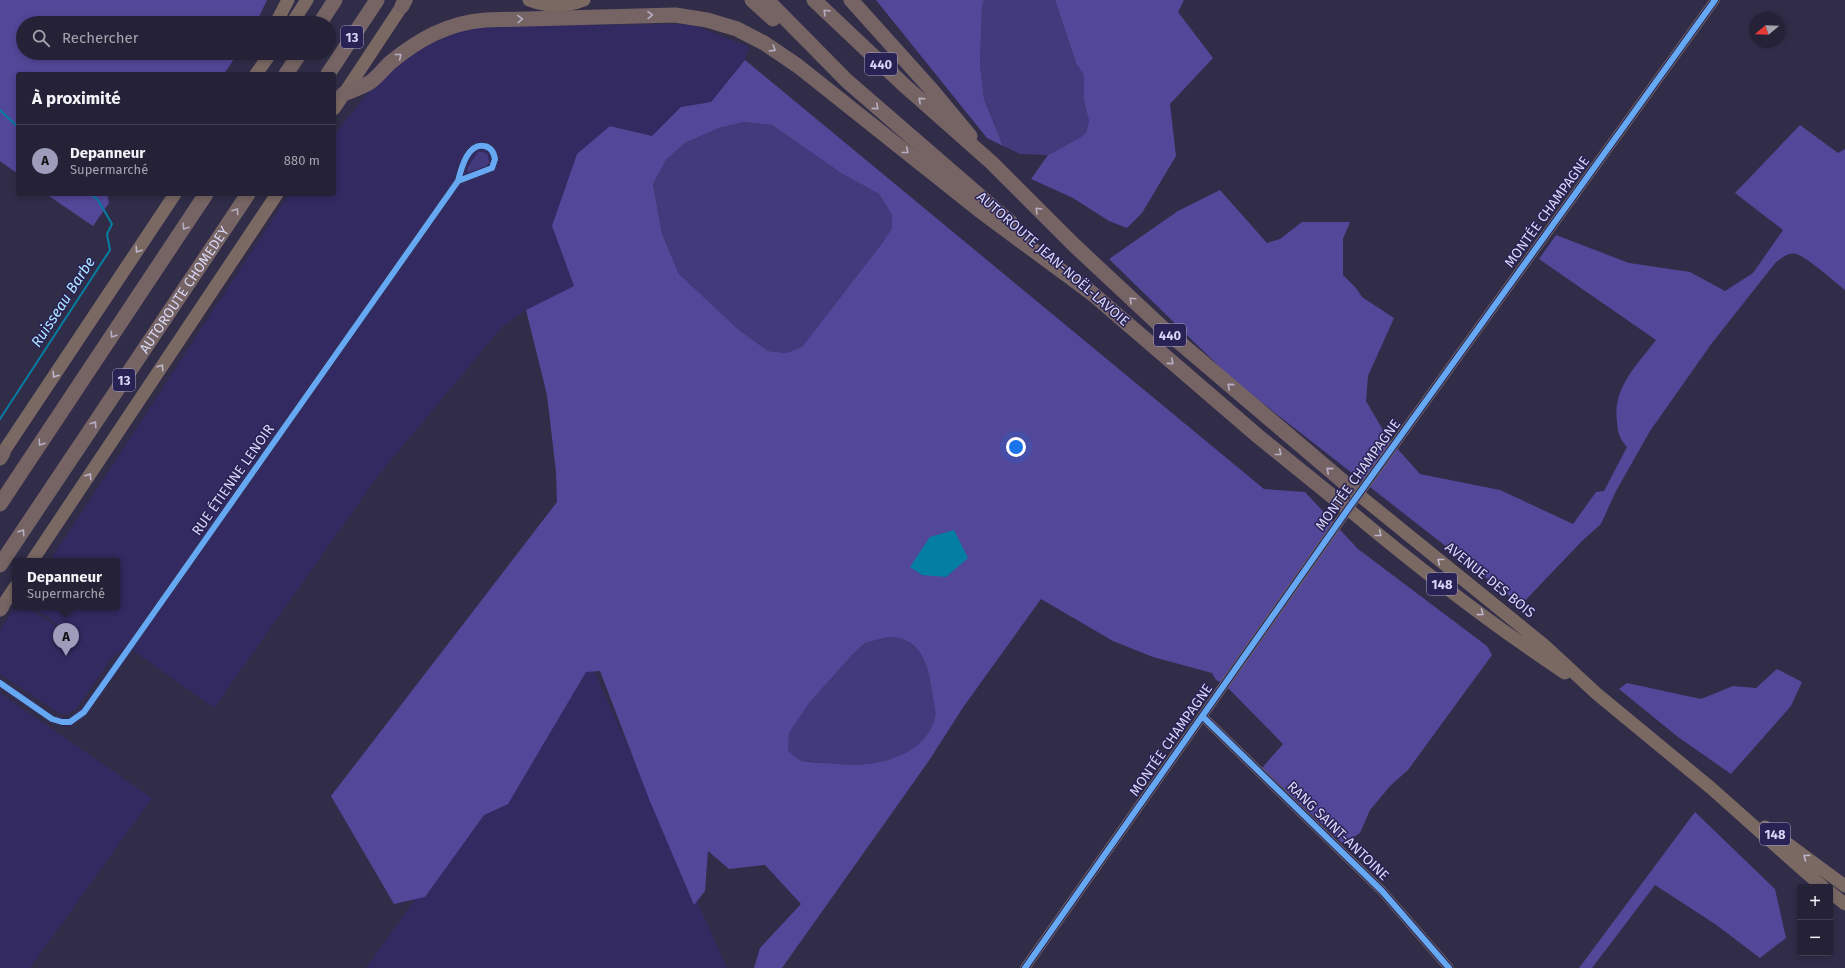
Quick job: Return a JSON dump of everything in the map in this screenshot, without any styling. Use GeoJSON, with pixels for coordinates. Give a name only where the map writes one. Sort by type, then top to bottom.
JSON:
{"type":"FeatureCollection","features":[{"type":"Feature","properties":{"kind":"highway","name":"13"},"geometry":{"type":"LineString","coordinates":[[325,16],[335,0]]}},
{"type":"Feature","properties":{"kind":"highway","name":"13"},"geometry":{"type":"LineString","coordinates":[[329,72],[377,0]]}},
{"type":"Feature","properties":{"kind":"highway"},"geometry":{"type":"LineString","coordinates":[[752,0],[847,81]]}},
{"type":"Feature","properties":{"kind":"highway","name":"AUTOROUTE JEAN-NOËL-LAVOIE"},"geometry":{"type":"LineString","coordinates":[[767,0],[847,81],[1259,437],[1348,509]]}},
{"type":"Feature","properties":{"kind":"highway","name":"AUTOROUTE JEAN-NOËL-LAVOIE"},"geometry":{"type":"LineString","coordinates":[[814,0],[910,91],[992,163],[1074,245],[1166,331],[1359,495]]}},
{"type":"Feature","properties":{"kind":"highway"},"geometry":{"type":"LineString","coordinates":[[851,0],[957,119],[992,163]]}},
{"type":"Feature","properties":{"kind":"highway"},"geometry":{"type":"LineString","coordinates":[[860,0],[891,44]]}},
{"type":"Feature","properties":{"kind":"highway"},"geometry":{"type":"LineString","coordinates":[[343,94],[370,82],[399,56],[422,40],[447,28],[470,22],[655,15],[685,16],[717,22],[755,38],[786,58],[979,210],[1094,295]]}},
{"type":"Feature","properties":{"kind":"highway"},"geometry":{"type":"LineString","coordinates":[[287,72],[295,60]]}},
{"type":"Feature","properties":{"kind":"highway","name":"13"},"geometry":{"type":"LineString","coordinates":[[0,504],[205,196]]}},
{"type":"Feature","properties":{"kind":"highway","name":"AUTOROUTE CHOMEDEY"},"geometry":{"type":"LineString","coordinates":[[0,565],[247,196]]}},
{"type":"Feature","properties":{"kind":"main road"},"geometry":{"type":"LineString","coordinates":[[280,16],[288,0]]}},
{"type":"Feature","properties":{"kind":"main road"},"geometry":{"type":"LineString","coordinates":[[297,16],[307,0]]}},
{"type":"Feature","properties":{"kind":"main road"},"geometry":{"type":"LineString","coordinates":[[528,0],[556,6],[584,0]]}},
{"type":"Feature","properties":{"kind":"main road"},"geometry":{"type":"LineString","coordinates":[[336,105],[404,2]]}},
{"type":"Feature","properties":{"kind":"main road"},"geometry":{"type":"LineString","coordinates":[[249,72],[256,60]]}},
{"type":"Feature","properties":{"kind":"main road"},"geometry":{"type":"LineString","coordinates":[[257,72],[266,60]]}},
{"type":"Feature","properties":{"kind":"main road"},"geometry":{"type":"LineString","coordinates":[[1,456],[174,196]]}},
{"type":"Feature","properties":{"kind":"main road"},"geometry":{"type":"LineString","coordinates":[[34,558],[276,196]]}},
{"type":"Feature","properties":{"kind":"main road","name":"AVENUE DES BOIS"},"geometry":{"type":"LineString","coordinates":[[1359,495],[1544,645],[1597,694],[1711,788],[1819,884]]}},
{"type":"Feature","properties":{"kind":"main road","name":"AVENUE DES BOIS"},"geometry":{"type":"LineString","coordinates":[[1348,509],[1426,571],[1512,636],[1597,694]]}},
{"type":"Feature","properties":{"kind":"main road"},"geometry":{"type":"LineString","coordinates":[[1,608],[12,592]]}},
{"type":"Feature","properties":{"kind":"main road","name":"AVENUE DES BOIS"},"geometry":{"type":"LineString","coordinates":[[1711,788],[1845,886]]}},
{"type":"Feature","properties":{"kind":"main road"},"geometry":{"type":"LineString","coordinates":[[1833,894],[1845,904]]}},
{"type":"Feature","properties":{"kind":"street","name":"MONTÉE CHAMPAGNE"},"geometry":{"type":"LineString","coordinates":[[1025,968],[1348,509],[1715,0]]}},
{"type":"Feature","properties":{"kind":"street","name":"RUE ÉTIENNE LENOIR"},"geometry":{"type":"LineString","coordinates":[[0,683],[58,721],[70,722],[84,712],[458,181],[462,168],[471,150],[480,145],[490,149],[495,159],[492,168],[486,172],[458,181]]}},
{"type":"Feature","properties":{"kind":"street","name":"RANG SAINT-ANTOINE"},"geometry":{"type":"LineString","coordinates":[[1203,717],[1382,891],[1449,968]]}},
{"type":"Feature","properties":{"kind":"shaded area"},"geometry":{"type":"Polygon","coordinates":[[[0,0],[267,0],[259,16],[16,16],[16,60],[233,60],[225,72],[16,72],[16,173],[0,161],[0,0]]]}},
{"type":"Feature","properties":{"kind":"shaded area"},"geometry":{"type":"Polygon","coordinates":[[[876,0],[984,0],[982,7],[980,64],[984,99],[1003,146],[987,138],[876,0]]]}},
{"type":"Feature","properties":{"kind":"shaded area"},"geometry":{"type":"Polygon","coordinates":[[[984,0],[1055,0],[1076,63],[1084,75],[1084,101],[1089,121],[1086,133],[1081,137],[1048,155],[1020,154],[1003,146],[984,99],[980,64],[982,7],[984,0]]]}},
{"type":"Feature","properties":{"kind":"shaded area"},"geometry":{"type":"Polygon","coordinates":[[[1055,0],[1184,0],[1178,12],[1213,58],[1170,104],[1176,156],[1142,213],[1127,228],[1109,221],[1073,198],[1031,179],[1048,155],[1086,133],[1089,121],[1084,101],[1084,75],[1076,63],[1055,0]]]}},
{"type":"Feature","properties":{"kind":"shaded area"},"geometry":{"type":"Polygon","coordinates":[[[691,24],[749,47],[745,60],[711,102],[681,107],[652,137],[610,126],[552,226],[574,286],[526,310],[502,327],[380,473],[214,708],[127,646],[108,661],[109,662],[77,708],[68,714],[60,714],[0,674],[0,630],[13,610],[32,610],[91,649],[37,610],[120,610],[120,558],[52,558],[288,196],[336,196],[336,133],[375,84],[424,43],[472,26],[691,24]]]}},
{"type":"Feature","properties":{"kind":"shaded area"},"geometry":{"type":"Polygon","coordinates":[[[745,60],[1264,489],[1305,492],[1358,549],[1487,646],[1492,655],[1408,770],[1391,785],[1370,810],[1360,833],[1343,844],[1262,768],[1283,744],[1224,684],[1216,680],[1212,673],[1153,657],[1113,641],[1041,599],[964,706],[928,762],[782,968],[754,968],[760,948],[801,904],[765,865],[729,869],[708,851],[705,891],[694,905],[649,799],[600,671],[586,672],[508,804],[484,815],[425,897],[394,904],[331,796],[557,502],[556,472],[547,395],[526,310],[574,286],[552,226],[577,154],[610,126],[652,136],[681,107],[711,102],[745,60]],[[743,122],[719,128],[685,143],[666,160],[653,184],[662,234],[679,274],[739,330],[768,351],[786,353],[802,347],[883,242],[892,228],[892,215],[879,194],[841,173],[772,125],[743,122]],[[888,637],[865,643],[853,654],[810,702],[789,733],[788,750],[797,758],[809,762],[851,765],[864,764],[890,759],[903,754],[914,748],[923,740],[931,729],[935,719],[935,707],[925,662],[921,654],[908,642],[899,638],[888,637]]]}},
{"type":"Feature","properties":{"kind":"shaded area"},"geometry":{"type":"Polygon","coordinates":[[[743,122],[772,125],[841,173],[879,194],[892,215],[892,228],[883,242],[802,347],[786,353],[768,351],[739,330],[679,274],[662,234],[653,184],[666,160],[685,143],[719,128],[743,122]]]}},
{"type":"Feature","properties":{"kind":"shaded area"},"geometry":{"type":"Polygon","coordinates":[[[1800,125],[1838,153],[1845,149],[1845,290],[1814,264],[1801,256],[1790,254],[1776,262],[1712,343],[1650,431],[1616,491],[1601,524],[1582,541],[1521,605],[1233,380],[1109,259],[1178,211],[1220,190],[1267,243],[1280,239],[1302,222],[1350,222],[1343,239],[1343,275],[1356,288],[1362,297],[1394,318],[1368,376],[1366,401],[1387,437],[1420,474],[1500,490],[1573,524],[1596,492],[1604,491],[1627,447],[1619,435],[1616,410],[1618,398],[1634,368],[1656,340],[1539,259],[1556,235],[1629,263],[1690,272],[1725,291],[1753,273],[1783,230],[1735,193],[1800,125]]]}},
{"type":"Feature","properties":{"kind":"shaded area"},"geometry":{"type":"Polygon","coordinates":[[[478,152],[483,152],[488,155],[489,163],[485,167],[468,173],[467,169],[478,152]]]}},
{"type":"Feature","properties":{"kind":"shaded area"},"geometry":{"type":"Polygon","coordinates":[[[49,196],[107,196],[109,203],[93,226],[49,196]]]}},
{"type":"Feature","properties":{"kind":"shaded area"},"geometry":{"type":"Polygon","coordinates":[[[888,637],[899,638],[908,642],[921,654],[925,662],[935,707],[935,719],[931,730],[923,740],[903,755],[877,762],[851,765],[804,761],[797,758],[788,750],[789,733],[810,702],[853,654],[865,643],[888,637]]]}},
{"type":"Feature","properties":{"kind":"shaded area"},"geometry":{"type":"Polygon","coordinates":[[[588,657],[727,968],[366,968],[588,657]]]}},
{"type":"Feature","properties":{"kind":"shaded area"},"geometry":{"type":"Polygon","coordinates":[[[1777,669],[1802,682],[1791,706],[1731,774],[1678,737],[1619,689],[1627,683],[1701,699],[1733,686],[1756,688],[1777,669]]]}},
{"type":"Feature","properties":{"kind":"shaded area"},"geometry":{"type":"Polygon","coordinates":[[[0,693],[152,798],[30,968],[0,968],[0,693]]]}},
{"type":"Feature","properties":{"kind":"shaded area"},"geometry":{"type":"Polygon","coordinates":[[[1695,812],[1775,889],[1786,938],[1760,958],[1715,924],[1655,885],[1592,968],[1579,968],[1695,812]]]}},
{"type":"Feature","properties":{"kind":"water"},"geometry":{"type":"Polygon","coordinates":[[[954,530],[968,558],[946,577],[922,575],[910,567],[930,537],[954,530]]]}},
{"type":"Feature","properties":{"kind":"waterway","name":"Ruisseau Barbe"},"geometry":{"type":"LineString","coordinates":[[0,110],[16,125]]}},
{"type":"Feature","properties":{"kind":"waterway","name":"Ruisseau Barbe"},"geometry":{"type":"LineString","coordinates":[[0,419],[110,250],[107,234],[112,224],[98,200],[93,196]]}},
{"type":"Feature","properties":{"kind":"cycle path"},"geometry":{"type":"LineString","coordinates":[[1025,968],[1348,509],[1715,0]]}},
{"type":"Feature","properties":{"kind":"cycle path"},"geometry":{"type":"LineString","coordinates":[[0,683],[52,719],[62,722],[70,722],[84,712],[458,181],[463,164],[469,153],[478,146],[484,146],[490,149],[495,159],[492,168],[458,181]]}},
{"type":"Feature","properties":{"kind":"cycle path"},"geometry":{"type":"LineString","coordinates":[[1203,717],[1382,891],[1449,968]]}},
{"type":"Feature","properties":{"kind":"place","name":"Depanneur"},"geometry":{"type":"Point","coordinates":[66,656]}}]}
